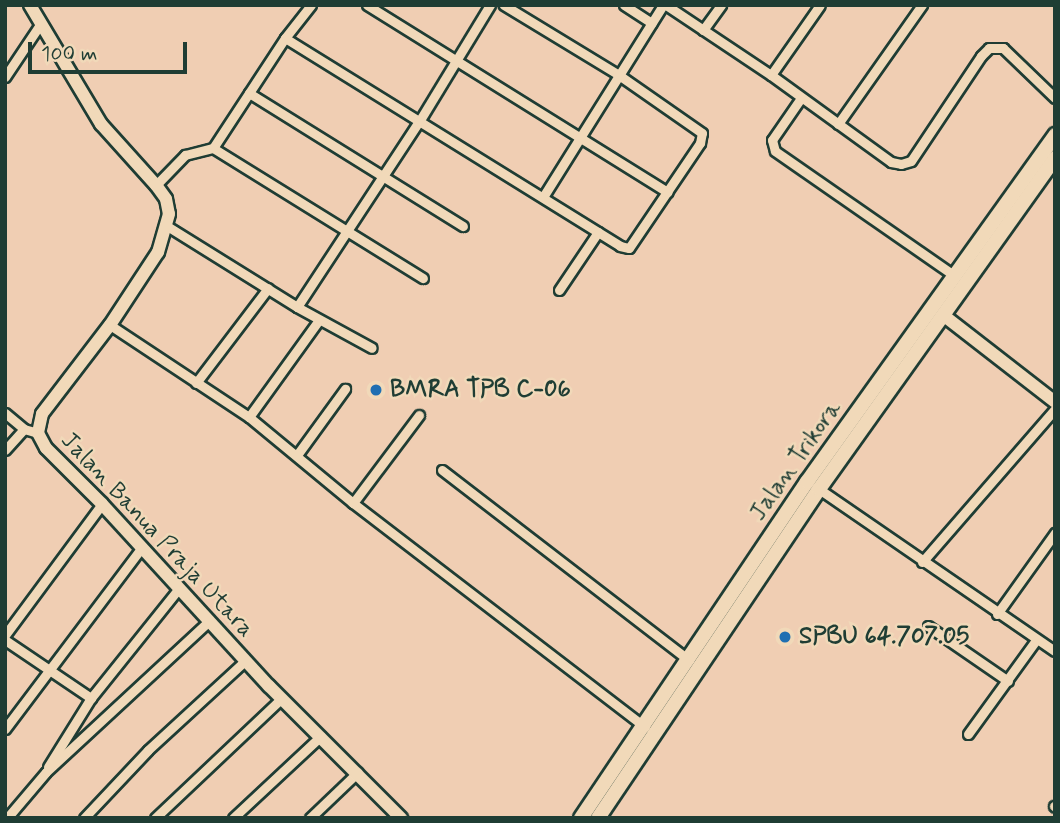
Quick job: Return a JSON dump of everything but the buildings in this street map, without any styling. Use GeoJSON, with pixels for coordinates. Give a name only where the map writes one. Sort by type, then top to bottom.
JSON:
{"type":"FeatureCollection","features":[{"type":"Feature","properties":{"kind":"main road","name":"Jalan Trikora"},"geometry":{"type":"LineString","coordinates":[[598,818],[813,486],[955,276],[1055,135]]}},
{"type":"Feature","properties":{"kind":"main road","name":"Jalan Trikora"},"geometry":{"type":"LineString","coordinates":[[581,818],[813,486],[943,315],[1055,158]]}},
{"type":"Feature","properties":{"kind":"street"},"geometry":{"type":"LineString","coordinates":[[30,5],[101,124],[166,199],[167,226],[297,307],[372,348]]}},
{"type":"Feature","properties":{"kind":"street"},"geometry":{"type":"LineString","coordinates":[[156,185],[186,155],[213,148],[285,38],[311,5]]}},
{"type":"Feature","properties":{"kind":"street"},"geometry":{"type":"LineString","coordinates":[[367,5],[668,192]]}},
{"type":"Feature","properties":{"kind":"street"},"geometry":{"type":"LineString","coordinates":[[297,307],[420,120],[490,5]]}},
{"type":"Feature","properties":{"kind":"street"},"geometry":{"type":"LineString","coordinates":[[285,38],[620,246],[629,247],[700,143],[702,133],[619,75],[505,5]]}},
{"type":"Feature","properties":{"kind":"street"},"geometry":{"type":"LineString","coordinates":[[624,5],[652,23]]}},
{"type":"Feature","properties":{"kind":"street"},"geometry":{"type":"LineString","coordinates":[[543,197],[665,5],[771,75],[891,162],[901,164],[911,161],[981,55],[996,46],[1003,48],[1055,97]]}},
{"type":"Feature","properties":{"kind":"street"},"geometry":{"type":"LineString","coordinates":[[704,30],[721,5]]}},
{"type":"Feature","properties":{"kind":"street"},"geometry":{"type":"LineString","coordinates":[[771,75],[820,5]]}},
{"type":"Feature","properties":{"kind":"street"},"geometry":{"type":"LineString","coordinates":[[838,124],[922,5]]}},
{"type":"Feature","properties":{"kind":"street"},"geometry":{"type":"LineString","coordinates":[[5,77],[41,23]]}},
{"type":"Feature","properties":{"kind":"street"},"geometry":{"type":"LineString","coordinates":[[249,93],[463,226]]}},
{"type":"Feature","properties":{"kind":"street"},"geometry":{"type":"LineString","coordinates":[[801,98],[772,139],[775,151],[955,276]]}},
{"type":"Feature","properties":{"kind":"street"},"geometry":{"type":"LineString","coordinates":[[213,148],[423,278]]}},
{"type":"Feature","properties":{"kind":"street","name":"Jalan Banua Praja Utara"},"geometry":{"type":"LineString","coordinates":[[167,226],[158,252],[110,325],[42,414],[38,433],[46,448],[102,504],[282,698],[358,772],[398,817]]}},
{"type":"Feature","properties":{"kind":"street"},"geometry":{"type":"LineString","coordinates":[[559,289],[598,232]]}},
{"type":"Feature","properties":{"kind":"street"},"geometry":{"type":"LineString","coordinates":[[197,383],[268,288]]}},
{"type":"Feature","properties":{"kind":"street"},"geometry":{"type":"LineString","coordinates":[[943,315],[1055,402]]}},
{"type":"Feature","properties":{"kind":"street"},"geometry":{"type":"LineString","coordinates":[[249,417],[319,320]]}},
{"type":"Feature","properties":{"kind":"street"},"geometry":{"type":"LineString","coordinates":[[110,325],[249,417],[353,503],[645,727]]}},
{"type":"Feature","properties":{"kind":"street"},"geometry":{"type":"LineString","coordinates":[[297,455],[345,388]]}},
{"type":"Feature","properties":{"kind":"street"},"geometry":{"type":"LineString","coordinates":[[922,562],[1055,409]]}},
{"type":"Feature","properties":{"kind":"street"},"geometry":{"type":"LineString","coordinates":[[5,413],[24,429],[38,433]]}},
{"type":"Feature","properties":{"kind":"street"},"geometry":{"type":"LineString","coordinates":[[353,503],[419,415]]}},
{"type":"Feature","properties":{"kind":"street"},"geometry":{"type":"LineString","coordinates":[[5,450],[24,429]]}},
{"type":"Feature","properties":{"kind":"street"},"geometry":{"type":"LineString","coordinates":[[442,470],[689,660]]}},
{"type":"Feature","properties":{"kind":"street"},"geometry":{"type":"LineString","coordinates":[[813,486],[997,614],[1055,651]]}},
{"type":"Feature","properties":{"kind":"street"},"geometry":{"type":"LineString","coordinates":[[91,698],[5,638],[102,504]]}},
{"type":"Feature","properties":{"kind":"street"},"geometry":{"type":"LineString","coordinates":[[997,614],[1055,533]]}},
{"type":"Feature","properties":{"kind":"street"},"geometry":{"type":"LineString","coordinates":[[5,729],[142,547]]}},
{"type":"Feature","properties":{"kind":"street"},"geometry":{"type":"LineString","coordinates":[[46,772],[91,698],[179,588]]}},
{"type":"Feature","properties":{"kind":"street"},"geometry":{"type":"LineString","coordinates":[[7,818],[46,772],[209,621]]}},
{"type":"Feature","properties":{"kind":"street"},"geometry":{"type":"LineString","coordinates":[[928,626],[1008,681]]}},
{"type":"Feature","properties":{"kind":"street"},"geometry":{"type":"LineString","coordinates":[[968,734],[1036,640]]}},
{"type":"Feature","properties":{"kind":"street"},"geometry":{"type":"LineString","coordinates":[[84,818],[148,750],[246,660]]}},
{"type":"Feature","properties":{"kind":"street"},"geometry":{"type":"LineString","coordinates":[[155,818],[282,698]]}},
{"type":"Feature","properties":{"kind":"street"},"geometry":{"type":"LineString","coordinates":[[233,818],[321,736]]}},
{"type":"Feature","properties":{"kind":"street"},"geometry":{"type":"LineString","coordinates":[[310,818],[358,772]]}},
{"type":"Feature","properties":{"kind":"place","name":"BMRA TPB C-06"},"geometry":{"type":"Point","coordinates":[376,390]}},
{"type":"Feature","properties":{"kind":"place","name":"SPBU 64.707.05"},"geometry":{"type":"Point","coordinates":[785,637]}}]}
